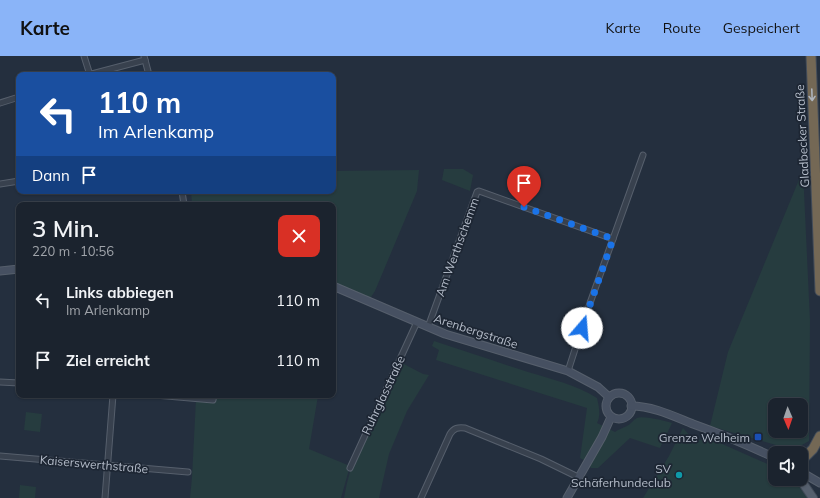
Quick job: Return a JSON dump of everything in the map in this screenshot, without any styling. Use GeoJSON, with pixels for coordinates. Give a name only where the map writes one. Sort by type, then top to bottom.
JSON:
{"type":"FeatureCollection","features":[{"type":"Feature","properties":{"kind":"highway","name":"Gladbecker Straße"},"geometry":{"type":"LineString","coordinates":[[811,56],[820,291]]}},
{"type":"Feature","properties":{"kind":"highway"},"geometry":{"type":"LineString","coordinates":[[808,453],[813,449],[820,436]]}},
{"type":"Feature","properties":{"kind":"main road"},"geometry":{"type":"LineString","coordinates":[[0,271],[16,269]]}},
{"type":"Feature","properties":{"kind":"main road","name":"Arenbergstraße"},"geometry":{"type":"LineString","coordinates":[[336,287],[462,340],[568,371],[598,387],[609,397]]}},
{"type":"Feature","properties":{"kind":"main road"},"geometry":{"type":"LineString","coordinates":[[616,394],[623,394],[629,399],[631,406],[630,413],[625,418],[618,419],[611,417],[606,408],[609,397],[616,394]]}},
{"type":"Feature","properties":{"kind":"main road"},"geometry":{"type":"LineString","coordinates":[[631,406],[644,406],[657,410],[768,455]]}},
{"type":"Feature","properties":{"kind":"main road"},"geometry":{"type":"LineString","coordinates":[[567,498],[602,437],[611,417]]}},
{"type":"Feature","properties":{"kind":"main road"},"geometry":{"type":"LineString","coordinates":[[808,476],[820,483]]}},
{"type":"Feature","properties":{"kind":"main road"},"geometry":{"type":"LineString","coordinates":[[805,486],[813,498]]}},
{"type":"Feature","properties":{"kind":"street"},"geometry":{"type":"LineString","coordinates":[[84,56],[88,72]]}},
{"type":"Feature","properties":{"kind":"street"},"geometry":{"type":"LineString","coordinates":[[99,72],[144,58],[148,72]]}},
{"type":"Feature","properties":{"kind":"street"},"geometry":{"type":"LineString","coordinates":[[0,102],[16,98]]}},
{"type":"Feature","properties":{"kind":"street"},"geometry":{"type":"LineString","coordinates":[[568,371],[613,239],[644,155]]}},
{"type":"Feature","properties":{"kind":"street"},"geometry":{"type":"LineString","coordinates":[[0,184],[16,181]]}},
{"type":"Feature","properties":{"kind":"street","name":"Am Werthschemm"},"geometry":{"type":"LineString","coordinates":[[428,327],[477,192],[479,191],[613,239]]}},
{"type":"Feature","properties":{"kind":"street","name":"Ruhrglasstraße"},"geometry":{"type":"LineString","coordinates":[[350,468],[417,322]]}},
{"type":"Feature","properties":{"kind":"street"},"geometry":{"type":"LineString","coordinates":[[0,382],[16,383]]}},
{"type":"Feature","properties":{"kind":"street"},"geometry":{"type":"LineString","coordinates":[[104,498],[113,398]]}},
{"type":"Feature","properties":{"kind":"street"},"geometry":{"type":"LineString","coordinates":[[422,498],[450,434],[452,431],[459,428],[465,428],[541,459],[578,477]]}},
{"type":"Feature","properties":{"kind":"street","name":"Kaiserswerthstraße"},"geometry":{"type":"LineString","coordinates":[[0,456],[188,472]]}},
{"type":"Feature","properties":{"kind":"green space"},"geometry":{"type":"Polygon","coordinates":[[[444,169],[463,169],[473,175],[470,191],[442,180],[444,169]]]}},
{"type":"Feature","properties":{"kind":"green space"},"geometry":{"type":"Polygon","coordinates":[[[419,170],[417,191],[375,291],[369,300],[336,286],[336,202],[192,202],[191,194],[336,194],[336,171],[419,170]]]}},
{"type":"Feature","properties":{"kind":"green space"},"geometry":{"type":"Polygon","coordinates":[[[803,170],[810,321],[809,441],[800,446],[779,446],[710,426],[728,352],[803,170]]]}},
{"type":"Feature","properties":{"kind":"green space"},"geometry":{"type":"Polygon","coordinates":[[[434,341],[564,383],[589,393],[597,398],[599,414],[597,423],[615,432],[640,417],[672,423],[660,448],[630,438],[598,468],[591,468],[587,462],[580,458],[587,408],[436,360],[439,350],[432,346],[434,341]]]}},
{"type":"Feature","properties":{"kind":"green space"},"geometry":{"type":"Polygon","coordinates":[[[400,362],[423,374],[429,375],[407,411],[389,454],[379,498],[344,498],[351,468],[400,362]]]}},
{"type":"Feature","properties":{"kind":"green space"},"geometry":{"type":"Polygon","coordinates":[[[214,398],[318,398],[309,449],[350,466],[341,498],[190,498],[196,399],[213,401],[214,398]]]}},
{"type":"Feature","properties":{"kind":"green space"},"geometry":{"type":"Polygon","coordinates":[[[26,412],[42,414],[40,432],[24,430],[26,412]]]}},
{"type":"Feature","properties":{"kind":"green space"},"geometry":{"type":"Polygon","coordinates":[[[683,428],[692,438],[701,440],[702,435],[768,464],[768,486],[798,486],[808,498],[643,498],[669,456],[683,428]]]}},
{"type":"Feature","properties":{"kind":"green space"},"geometry":{"type":"Polygon","coordinates":[[[20,485],[36,487],[35,498],[19,498],[20,485]]]}},
{"type":"Feature","properties":{"kind":"place","name":"Grenze Welheim"},"geometry":{"type":"Point","coordinates":[758,437]}},
{"type":"Feature","properties":{"kind":"place","name":"SV Schäferhundeclub"},"geometry":{"type":"Point","coordinates":[679,475]}},
{"type":"Feature","properties":{"kind":"route"},"geometry":{"type":"LineString","coordinates":[[524,207],[613,239],[582,328]]}}]}
